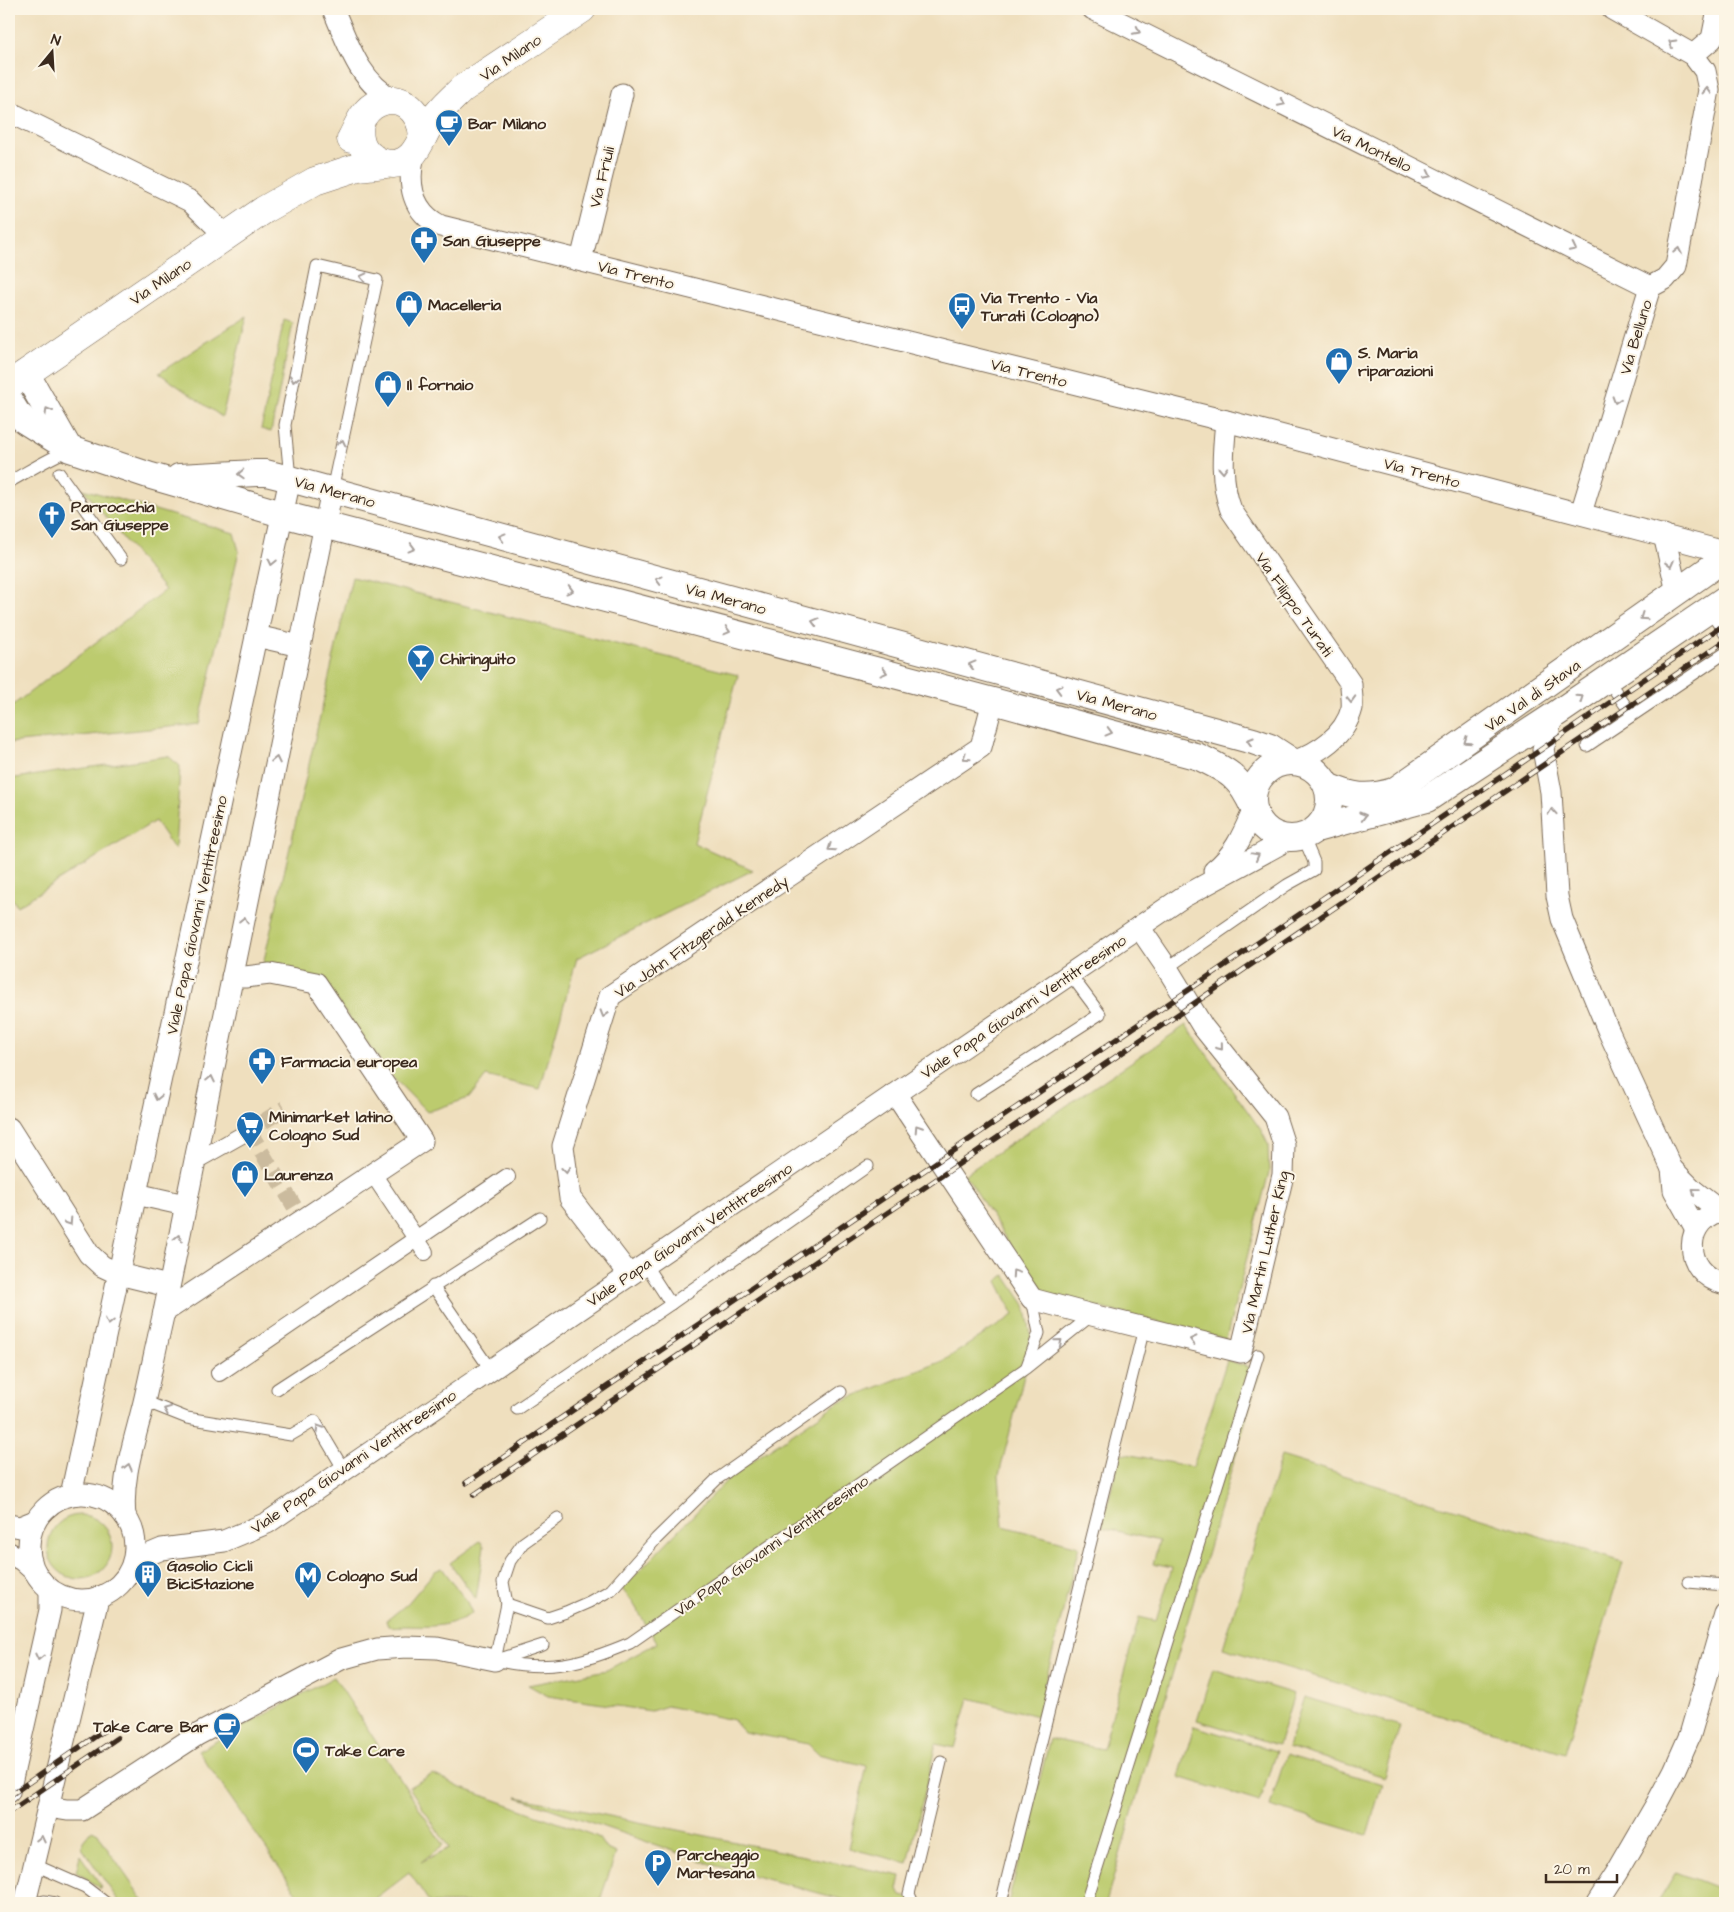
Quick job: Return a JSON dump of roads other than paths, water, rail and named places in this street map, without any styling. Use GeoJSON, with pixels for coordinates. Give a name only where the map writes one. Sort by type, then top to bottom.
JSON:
{"type":"FeatureCollection","features":[{"type":"Feature","properties":{"kind":"main road","name":"Via Milano"},"geometry":{"type":"LineString","coordinates":[[18,379],[264,210],[314,182],[358,167],[396,164],[406,160],[445,105],[462,89],[582,9]]}},
{"type":"Feature","properties":{"kind":"main road","name":"Via Milano"},"geometry":{"type":"LineString","coordinates":[[314,182],[346,148],[366,112],[374,105],[384,101],[429,101],[462,89]]}},
{"type":"Feature","properties":{"kind":"main road"},"geometry":{"type":"LineString","coordinates":[[399,102],[412,109],[422,126],[418,145]]}},
{"type":"Feature","properties":{"kind":"main road"},"geometry":{"type":"LineString","coordinates":[[360,122],[360,138],[367,153],[375,160],[385,164]]}},
{"type":"Feature","properties":{"kind":"street"},"geometry":{"type":"LineString","coordinates":[[333,9],[358,64],[368,81],[381,94],[399,102]]}},
{"type":"Feature","properties":{"kind":"street","name":"Via Montello"},"geometry":{"type":"LineString","coordinates":[[1093,9],[1650,287]]}},
{"type":"Feature","properties":{"kind":"street"},"geometry":{"type":"LineString","coordinates":[[1612,9],[1693,55],[1712,39],[1718,9]]}},
{"type":"Feature","properties":{"kind":"street","name":"Via Belluno"},"geometry":{"type":"LineString","coordinates":[[1581,513],[1650,287],[1665,279],[1676,266],[1708,90],[1704,71],[1693,55]]}},
{"type":"Feature","properties":{"kind":"street"},"geometry":{"type":"LineString","coordinates":[[358,64],[360,122]]}},
{"type":"Feature","properties":{"kind":"street","name":"Via Friuli"},"geometry":{"type":"LineString","coordinates":[[580,260],[622,94]]}},
{"type":"Feature","properties":{"kind":"street"},"geometry":{"type":"LineString","coordinates":[[9,112],[190,201],[226,236]]}},
{"type":"Feature","properties":{"kind":"street","name":"Via Trento"},"geometry":{"type":"LineString","coordinates":[[418,145],[412,172],[416,201],[421,212],[441,226],[1226,421],[1725,552]]}},
{"type":"Feature","properties":{"kind":"street","name":"Via Trento"},"geometry":{"type":"LineString","coordinates":[[385,164],[399,171],[413,189]]}},
{"type":"Feature","properties":{"kind":"street"},"geometry":{"type":"LineString","coordinates":[[18,379],[64,461]]}},
{"type":"Feature","properties":{"kind":"street","name":"Via Merano"},"geometry":{"type":"LineString","coordinates":[[9,400],[17,413],[64,461],[151,476],[178,478],[261,473],[290,478],[1253,741],[1270,748],[1293,762]]}},
{"type":"Feature","properties":{"kind":"street","name":"Via Filippo Turati"},"geometry":{"type":"LineString","coordinates":[[1226,421],[1222,454],[1225,494],[1230,510],[1351,684],[1352,708],[1331,742],[1304,758],[1293,762]]}},
{"type":"Feature","properties":{"kind":"street","name":"Via Merano"},"geometry":{"type":"LineString","coordinates":[[151,476],[282,514],[1199,757],[1222,767],[1238,780],[1254,808]]}},
{"type":"Feature","properties":{"kind":"street","name":"Viale Papa Giovanni Ventitreesimo"},"geometry":{"type":"LineString","coordinates":[[71,1495],[290,478]]}},
{"type":"Feature","properties":{"kind":"street","name":"Viale Papa Giovanni Ventitreesimo"},"geometry":{"type":"LineString","coordinates":[[183,1545],[160,1542],[143,1536],[129,1523],[112,1503],[86,1494],[71,1495],[56,1500],[46,1508],[35,1521],[28,1547],[34,1570],[39,1579],[50,1590],[76,1600],[98,1599],[119,1586],[125,1580],[132,1565],[135,1548],[129,1523],[123,1497],[125,1479],[164,1312],[332,490]]}},
{"type":"Feature","properties":{"kind":"street"},"geometry":{"type":"LineString","coordinates":[[1664,536],[1677,592]]}},
{"type":"Feature","properties":{"kind":"street","name":"Via Val di Stava"},"geometry":{"type":"LineString","coordinates":[[1327,786],[1346,794],[1362,797],[1394,791],[1725,558]]}},
{"type":"Feature","properties":{"kind":"street","name":"Via Val di Stava"},"geometry":{"type":"LineString","coordinates":[[1302,834],[1427,798],[1553,716],[1717,605]]}},
{"type":"Feature","properties":{"kind":"street"},"geometry":{"type":"LineString","coordinates":[[256,636],[300,646]]}},
{"type":"Feature","properties":{"kind":"street","name":"Via John Fitzgerald Kennedy"},"geometry":{"type":"LineString","coordinates":[[637,1270],[570,1198],[563,1146],[610,996],[981,746],[993,701]]}},
{"type":"Feature","properties":{"kind":"street"},"geometry":{"type":"LineString","coordinates":[[1553,716],[1543,749],[1551,792],[1557,896],[1562,919],[1608,1030],[1672,1169],[1674,1190],[1696,1229]]}},
{"type":"Feature","properties":{"kind":"street"},"geometry":{"type":"LineString","coordinates":[[1293,762],[1310,767],[1320,775],[1327,786],[1329,800],[1327,814],[1320,825],[1302,834],[1276,835],[1265,828],[1257,817],[1254,808],[1254,791],[1259,779],[1268,769],[1280,764],[1293,762]]}},
{"type":"Feature","properties":{"kind":"street","name":"Viale Papa Giovanni Ventitreesimo"},"geometry":{"type":"LineString","coordinates":[[132,1565],[143,1557],[162,1549],[216,1542],[243,1534],[267,1522],[1183,897],[1227,860],[1241,840],[1254,808]]}},
{"type":"Feature","properties":{"kind":"street","name":"Viale Papa Giovanni Ventitreesimo"},"geometry":{"type":"LineString","coordinates":[[1183,897],[1302,834]]}},
{"type":"Feature","properties":{"kind":"street","name":"Via Martin Luther King"},"geometry":{"type":"LineString","coordinates":[[1139,927],[1168,968],[1203,1027],[1275,1117],[1284,1145],[1283,1175],[1250,1353]]}},
{"type":"Feature","properties":{"kind":"street"},"geometry":{"type":"LineString","coordinates":[[164,1312],[299,1216],[373,1174],[422,1141],[316,983],[270,974],[245,978],[232,977]]}},
{"type":"Feature","properties":{"kind":"street"},"geometry":{"type":"LineString","coordinates":[[893,1095],[900,1101],[1032,1299],[1092,1316],[1250,1353]]}},
{"type":"Feature","properties":{"kind":"street"},"geometry":{"type":"LineString","coordinates":[[9,1128],[89,1254],[102,1266],[119,1274],[168,1286]]}},
{"type":"Feature","properties":{"kind":"street"},"geometry":{"type":"LineString","coordinates":[[194,1162],[242,1135]]}},
{"type":"Feature","properties":{"kind":"street"},"geometry":{"type":"LineString","coordinates":[[1672,1169],[1693,1190],[1722,1210],[1706,1218],[1696,1229],[1692,1242],[1693,1255],[1697,1266],[1715,1282],[1725,1284]]}},
{"type":"Feature","properties":{"kind":"street"},"geometry":{"type":"LineString","coordinates":[[373,1174],[421,1246]]}},
{"type":"Feature","properties":{"kind":"street"},"geometry":{"type":"LineString","coordinates":[[219,1373],[421,1246],[507,1177]]}},
{"type":"Feature","properties":{"kind":"street"},"geometry":{"type":"LineString","coordinates":[[136,1194],[185,1205]]}},
{"type":"Feature","properties":{"kind":"street"},"geometry":{"type":"LineString","coordinates":[[9,1525],[20,1527],[35,1521]]}},
{"type":"Feature","properties":{"kind":"street"},"geometry":{"type":"LineString","coordinates":[[9,1552],[34,1570]]}},
{"type":"Feature","properties":{"kind":"street"},"geometry":{"type":"LineString","coordinates":[[9,1792],[50,1610],[50,1590]]}},
{"type":"Feature","properties":{"kind":"street"},"geometry":{"type":"LineString","coordinates":[[25,1903],[98,1599]]}},
{"type":"Feature","properties":{"kind":"street"},"geometry":{"type":"LineString","coordinates":[[1597,1903],[1652,1812],[1690,1735],[1725,1614]]}},
{"type":"Feature","properties":{"kind":"street","name":"Via Papa Giovanni Ventitreesimo"},"geometry":{"type":"LineString","coordinates":[[48,1807],[82,1810],[198,1735],[341,1660],[377,1649],[406,1647],[437,1648],[495,1660]]}},
{"type":"Feature","properties":{"kind":"lane","name":"Viale Papa Giovanni Ventitreesimo"},"geometry":{"type":"LineString","coordinates":[[290,478],[284,425],[317,266],[377,280],[332,490]]}},
{"type":"Feature","properties":{"kind":"lane"},"geometry":{"type":"LineString","coordinates":[[9,482],[32,470],[44,460],[64,461],[121,559]]}},
{"type":"Feature","properties":{"kind":"lane"},"geometry":{"type":"LineString","coordinates":[[1717,605],[1725,634]]}},
{"type":"Feature","properties":{"kind":"lane"},"geometry":{"type":"LineString","coordinates":[[1587,746],[1725,653]]}},
{"type":"Feature","properties":{"kind":"lane"},"geometry":{"type":"LineString","coordinates":[[1607,679],[1632,716]]}},
{"type":"Feature","properties":{"kind":"lane"},"geometry":{"type":"LineString","coordinates":[[1168,968],[1287,885],[1314,870],[1314,862],[1302,834]]}},
{"type":"Feature","properties":{"kind":"lane"},"geometry":{"type":"LineString","coordinates":[[976,1094],[1100,1014],[1070,974]]}},
{"type":"Feature","properties":{"kind":"lane"},"geometry":{"type":"LineString","coordinates":[[517,1409],[868,1166]]}},
{"type":"Feature","properties":{"kind":"lane"},"geometry":{"type":"LineString","coordinates":[[277,1389],[540,1218]]}},
{"type":"Feature","properties":{"kind":"lane"},"geometry":{"type":"LineString","coordinates":[[637,1270],[671,1304]]}},
{"type":"Feature","properties":{"kind":"lane"},"geometry":{"type":"LineString","coordinates":[[433,1286],[490,1370]]}},
{"type":"Feature","properties":{"kind":"lane"},"geometry":{"type":"LineString","coordinates":[[1026,1368],[1039,1333],[1032,1299]]}},
{"type":"Feature","properties":{"kind":"lane","name":"Via Papa Giovanni Ventitreesimo"},"geometry":{"type":"LineString","coordinates":[[495,1660],[514,1665],[559,1666],[598,1657],[630,1643],[1026,1368],[1092,1316]]}},
{"type":"Feature","properties":{"kind":"lane"},"geometry":{"type":"LineString","coordinates":[[1001,1903],[1144,1328]]}},
{"type":"Feature","properties":{"kind":"lane"},"geometry":{"type":"LineString","coordinates":[[1086,1903],[1250,1353]]}},
{"type":"Feature","properties":{"kind":"lane"},"geometry":{"type":"LineString","coordinates":[[507,1604],[548,1618],[582,1606],[611,1590],[656,1539],[717,1479],[841,1392]]}},
{"type":"Feature","properties":{"kind":"lane"},"geometry":{"type":"LineString","coordinates":[[144,1401],[187,1418],[291,1434],[315,1420],[344,1470]]}},
{"type":"Feature","properties":{"kind":"lane"},"geometry":{"type":"LineString","coordinates":[[495,1660],[507,1604],[502,1582],[510,1561],[523,1542],[558,1518]]}},
{"type":"Feature","properties":{"kind":"lane"},"geometry":{"type":"LineString","coordinates":[[1688,1582],[1725,1585]]}},
{"type":"Feature","properties":{"kind":"lane","name":"Via Papa Giovanni Ventitreesimo"},"geometry":{"type":"LineString","coordinates":[[495,1660],[543,1645]]}},
{"type":"Feature","properties":{"kind":"lane"},"geometry":{"type":"LineString","coordinates":[[914,1903],[912,1903],[909,1894],[941,1762]]}},
{"type":"Feature","properties":{"kind":"lane"},"geometry":{"type":"LineString","coordinates":[[34,1865],[85,1887],[106,1903]]}},
{"type":"Feature","properties":{"kind":"lane"},"geometry":{"type":"LineString","coordinates":[[35,1903],[44,1901],[54,1903]]}},
{"type":"Feature","properties":{"kind":"tunnel"},"geometry":{"type":"LineString","coordinates":[[242,1135],[285,1108]]}},
{"type":"Feature","properties":{"kind":"tunnel"},"geometry":{"type":"LineString","coordinates":[[249,1131],[297,1211]]}},
{"type":"Feature","properties":{"kind":"railway"},"geometry":{"type":"LineString","coordinates":[[466,1483],[1725,624]]}},
{"type":"Feature","properties":{"kind":"railway"},"geometry":{"type":"LineString","coordinates":[[474,1495],[1725,641]]}},
{"type":"Feature","properties":{"kind":"railway"},"geometry":{"type":"LineString","coordinates":[[9,1796],[109,1727]]}},
{"type":"Feature","properties":{"kind":"railway"},"geometry":{"type":"LineString","coordinates":[[9,1812],[117,1738]]}},
{"type":"Feature","properties":{"kind":"place","name":"Bar Milano"},"geometry":{"type":"Point","coordinates":[449,147]}},
{"type":"Feature","properties":{"kind":"place","name":"San Giuseppe"},"geometry":{"type":"Point","coordinates":[424,264]}},
{"type":"Feature","properties":{"kind":"place","name":"Macelleria"},"geometry":{"type":"Point","coordinates":[409,328]}},
{"type":"Feature","properties":{"kind":"place","name":"Via Trento - Via Turati (Cologno)"},"geometry":{"type":"Point","coordinates":[962,330]}},
{"type":"Feature","properties":{"kind":"place","name":"S. Maria riparazioni"},"geometry":{"type":"Point","coordinates":[1339,385]}},
{"type":"Feature","properties":{"kind":"place","name":"Il fornaio"},"geometry":{"type":"Point","coordinates":[388,408]}},
{"type":"Feature","properties":{"kind":"place","name":"Parrocchia San Giuseppe"},"geometry":{"type":"Point","coordinates":[52,539]}},
{"type":"Feature","properties":{"kind":"place","name":"Chiringuito"},"geometry":{"type":"Point","coordinates":[421,682]}},
{"type":"Feature","properties":{"kind":"place","name":"Farmacia europea"},"geometry":{"type":"Point","coordinates":[262,1085]}},
{"type":"Feature","properties":{"kind":"place","name":"Minimarket latino Cologno Sud"},"geometry":{"type":"Point","coordinates":[250,1149]}},
{"type":"Feature","properties":{"kind":"place","name":"Laurenza"},"geometry":{"type":"Point","coordinates":[245,1198]}},
{"type":"Feature","properties":{"kind":"place","name":"Gasolio Cicli BiciStazione"},"geometry":{"type":"Point","coordinates":[148,1598]}},
{"type":"Feature","properties":{"kind":"place","name":"Cologno Sud"},"geometry":{"type":"Point","coordinates":[308,1599]}},
{"type":"Feature","properties":{"kind":"place","name":"Take Care Bar"},"geometry":{"type":"Point","coordinates":[227,1750]}},
{"type":"Feature","properties":{"kind":"place","name":"Take Care"},"geometry":{"type":"Point","coordinates":[306,1774]}},
{"type":"Feature","properties":{"kind":"place","name":"Parcheggio Martesana"},"geometry":{"type":"Point","coordinates":[658,1887]}}]}
